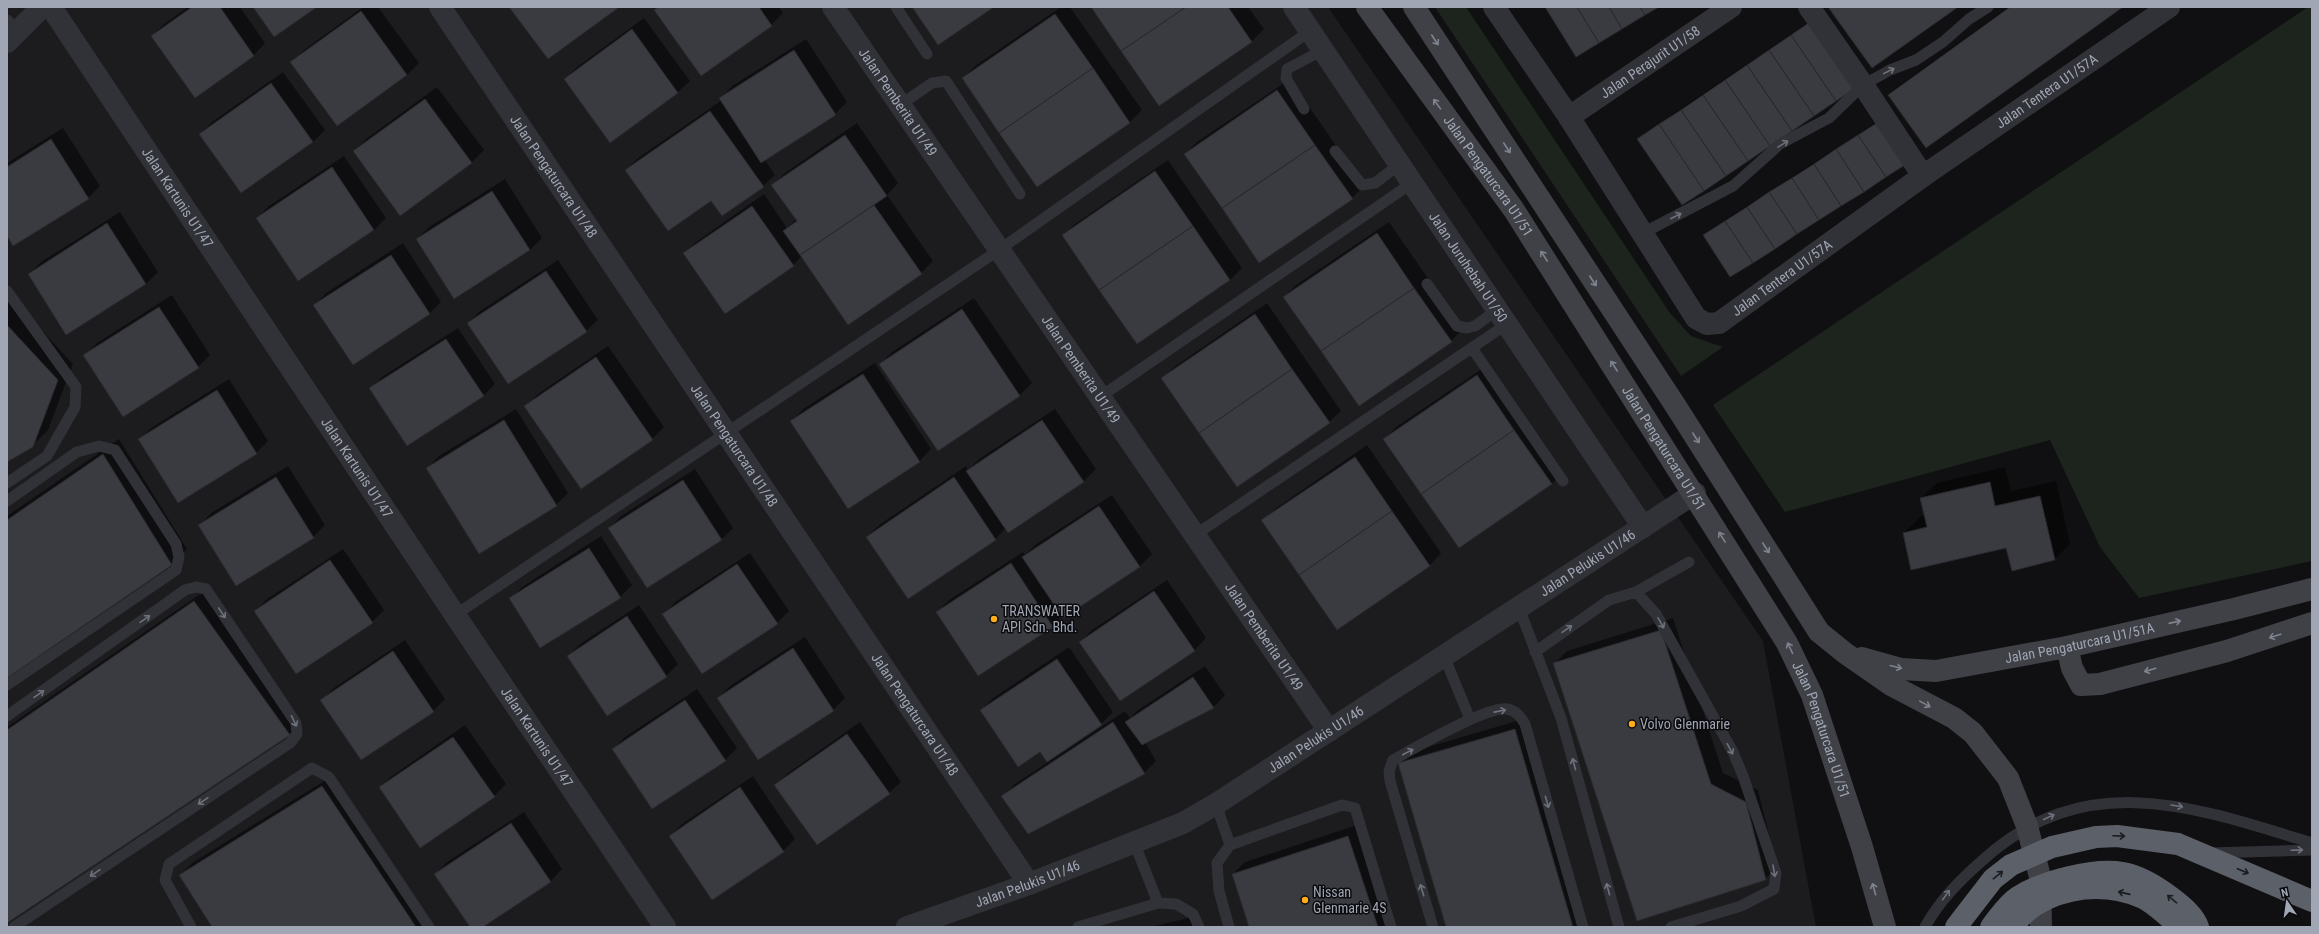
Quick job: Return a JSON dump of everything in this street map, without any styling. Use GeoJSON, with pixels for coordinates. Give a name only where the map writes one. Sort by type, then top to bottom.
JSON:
{"type":"FeatureCollection","features":[{"type":"Feature","properties":{"kind":"highway"},"geometry":{"type":"LineString","coordinates":[[1956,927],[1993,879],[2012,864],[2052,846],[2073,841],[2117,836],[2178,844],[2312,900]]}},
{"type":"Feature","properties":{"kind":"highway"},"geometry":{"type":"LineString","coordinates":[[1992,927],[2000,915],[2017,898],[2056,881],[2097,873],[2123,873],[2153,886],[2183,908],[2196,921],[2198,927]]}},
{"type":"Feature","properties":{"kind":"highway"},"geometry":{"type":"LineString","coordinates":[[2012,927],[2032,908],[2059,894],[2081,888],[2099,888],[2141,897],[2180,927]]}},
{"type":"Feature","properties":{"kind":"main road","name":"Jalan Pengaturcara U1/51"},"geometry":{"type":"LineString","coordinates":[[1367,7],[1514,210],[1695,493],[1787,643],[1812,695],[1862,847],[1885,927]]}},
{"type":"Feature","properties":{"kind":"main road","name":"Jalan Pengaturcara U1/51"},"geometry":{"type":"LineString","coordinates":[[1414,7],[1675,405],[1819,632],[1845,653],[1891,685],[1954,718],[1973,733],[2008,778],[2027,826],[2040,877],[2041,927]]}},
{"type":"Feature","properties":{"kind":"main road","name":"Jalan Pengaturcara U1/51A"},"geometry":{"type":"LineString","coordinates":[[1845,653],[1901,669],[1936,671],[2067,647],[2234,609],[2312,589]]}},
{"type":"Feature","properties":{"kind":"main road"},"geometry":{"type":"LineString","coordinates":[[2067,647],[2072,668],[2082,685],[2100,684],[2227,651],[2312,623]]}},
{"type":"Feature","properties":{"kind":"street"},"geometry":{"type":"LineString","coordinates":[[11,31],[42,7]]}},
{"type":"Feature","properties":{"kind":"street","name":"Jalan Kartunis U1/47"},"geometry":{"type":"LineString","coordinates":[[51,7],[455,615],[665,927]]}},
{"type":"Feature","properties":{"kind":"street","name":"Jalan Pengaturcara U1/48"},"geometry":{"type":"LineString","coordinates":[[440,7],[1030,884]]}},
{"type":"Feature","properties":{"kind":"street","name":"Jalan Pemberita U1/49"},"geometry":{"type":"LineString","coordinates":[[833,7],[1329,731]]}},
{"type":"Feature","properties":{"kind":"street","name":"Jalan Juruhebah U1/50"},"geometry":{"type":"LineString","coordinates":[[1294,7],[1643,527]]}},
{"type":"Feature","properties":{"kind":"street","name":"Jalan Tentera U1/57A"},"geometry":{"type":"LineString","coordinates":[[1494,7],[1569,117],[1641,234],[1696,318],[1707,324],[1719,323],[1924,176],[2169,7]]}},
{"type":"Feature","properties":{"kind":"street","name":"Jalan Perajurit U1/58"},"geometry":{"type":"LineString","coordinates":[[1569,117],[1730,7]]}},
{"type":"Feature","properties":{"kind":"street"},"geometry":{"type":"LineString","coordinates":[[1809,7],[1924,176]]}},
{"type":"Feature","properties":{"kind":"street","name":"Jalan Pelukis U1/46"},"geometry":{"type":"LineString","coordinates":[[907,927],[1030,884],[1183,823],[1216,804],[1695,493]]}},
{"type":"Feature","properties":{"kind":"lane"},"geometry":{"type":"LineString","coordinates":[[896,7],[927,54]]}},
{"type":"Feature","properties":{"kind":"lane"},"geometry":{"type":"LineString","coordinates":[[1641,234],[1733,186],[1780,144],[1829,118],[1863,85],[1890,70],[1916,60],[1943,42],[1969,19],[1988,7]]}},
{"type":"Feature","properties":{"kind":"lane"},"geometry":{"type":"LineString","coordinates":[[455,615],[999,250],[1310,31]]}},
{"type":"Feature","properties":{"kind":"lane"},"geometry":{"type":"LineString","coordinates":[[1304,109],[1286,78],[1287,69],[1323,50]]}},
{"type":"Feature","properties":{"kind":"lane"},"geometry":{"type":"LineString","coordinates":[[900,105],[932,83],[946,81],[1020,194]]}},
{"type":"Feature","properties":{"kind":"lane"},"geometry":{"type":"LineString","coordinates":[[1335,151],[1362,185],[1375,182],[1400,164]]}},
{"type":"Feature","properties":{"kind":"lane"},"geometry":{"type":"LineString","coordinates":[[1100,397],[1412,183]]}},
{"type":"Feature","properties":{"kind":"lane"},"geometry":{"type":"LineString","coordinates":[[1427,284],[1457,326],[1467,328],[1502,317]]}},
{"type":"Feature","properties":{"kind":"lane"},"geometry":{"type":"LineString","coordinates":[[7,291],[76,387],[75,408],[47,456],[7,483]]}},
{"type":"Feature","properties":{"kind":"lane"},"geometry":{"type":"LineString","coordinates":[[1195,535],[1472,348],[1502,317]]}},
{"type":"Feature","properties":{"kind":"lane"},"geometry":{"type":"LineString","coordinates":[[1472,348],[1563,481]]}},
{"type":"Feature","properties":{"kind":"lane"},"geometry":{"type":"LineString","coordinates":[[7,502],[77,452],[98,446],[115,450],[176,544],[179,557],[176,570],[7,685]]}},
{"type":"Feature","properties":{"kind":"lane"},"geometry":{"type":"LineString","coordinates":[[1535,652],[1610,600],[1636,592],[1689,562]]}},
{"type":"Feature","properties":{"kind":"lane"},"geometry":{"type":"LineString","coordinates":[[7,716],[185,590],[196,587],[206,589],[296,723],[298,734],[290,743],[14,927]]}},
{"type":"Feature","properties":{"kind":"lane"},"geometry":{"type":"LineString","coordinates":[[1636,592],[1656,614],[1732,752],[1743,776],[1776,873],[1774,889],[1741,906],[1671,927]]}},
{"type":"Feature","properties":{"kind":"lane"},"geometry":{"type":"LineString","coordinates":[[1519,608],[1561,718],[1619,927]]}},
{"type":"Feature","properties":{"kind":"lane"},"geometry":{"type":"LineString","coordinates":[[1444,656],[1470,719]]}},
{"type":"Feature","properties":{"kind":"lane"},"geometry":{"type":"LineString","coordinates":[[1433,927],[1390,781],[1389,771],[1393,760],[1470,719],[1506,709],[1518,713],[1525,724],[1583,927]]}},
{"type":"Feature","properties":{"kind":"lane"},"geometry":{"type":"LineString","coordinates":[[191,927],[165,880],[170,864],[312,768],[329,777],[429,927]]}},
{"type":"Feature","properties":{"kind":"lane"},"geometry":{"type":"LineString","coordinates":[[1924,927],[1951,888],[2004,840],[2052,815],[2080,807],[2124,801],[2173,805],[2217,813],[2312,843]]}},
{"type":"Feature","properties":{"kind":"lane"},"geometry":{"type":"LineString","coordinates":[[1216,804],[1230,845]]}},
{"type":"Feature","properties":{"kind":"lane"},"geometry":{"type":"LineString","coordinates":[[1229,927],[1219,891],[1217,863],[1230,845],[1342,805],[1355,808],[1391,927]]}},
{"type":"Feature","properties":{"kind":"lane"},"geometry":{"type":"LineString","coordinates":[[1134,842],[1158,903]]}},
{"type":"Feature","properties":{"kind":"lane"},"geometry":{"type":"LineString","coordinates":[[2202,853],[2312,850]]}},
{"type":"Feature","properties":{"kind":"lane"},"geometry":{"type":"LineString","coordinates":[[1078,927],[1158,903],[1176,904],[1188,910],[1193,914],[1199,927]]}},
{"type":"Feature","properties":{"kind":"shaded area"},"geometry":{"type":"Polygon","coordinates":[[[7,7],[1328,7],[1763,641],[1816,927],[7,927],[7,7]]]}},
{"type":"Feature","properties":{"kind":"shaded area"},"geometry":{"type":"Polygon","coordinates":[[[1435,7],[1466,7],[1670,313],[1691,336],[1723,347],[1681,376],[1435,7]]]}},
{"type":"Feature","properties":{"kind":"shaded area"},"geometry":{"type":"Polygon","coordinates":[[[2308,7],[2312,7],[2312,561],[2139,598],[2100,547],[2050,440],[1785,512],[1713,405],[2308,7]]]}},
{"type":"Feature","properties":{"kind":"building"},"geometry":{"type":"Polygon","coordinates":[[[192,7],[220,7],[254,56],[195,98],[151,36],[192,7]]]}},
{"type":"Feature","properties":{"kind":"building"},"geometry":{"type":"Polygon","coordinates":[[[253,7],[317,7],[274,37],[253,7]]]}},
{"type":"Feature","properties":{"kind":"building"},"geometry":{"type":"Polygon","coordinates":[[[509,7],[617,7],[618,8],[548,59],[509,7]]]}},
{"type":"Feature","properties":{"kind":"building"},"geometry":{"type":"Polygon","coordinates":[[[659,7],[759,7],[772,26],[701,76],[654,10],[659,7]]]}},
{"type":"Feature","properties":{"kind":"building"},"geometry":{"type":"Polygon","coordinates":[[[912,7],[994,7],[938,45],[912,7]]]}},
{"type":"Feature","properties":{"kind":"building"},"geometry":{"type":"Polygon","coordinates":[[[1091,7],[1186,7],[1121,51],[1091,7]]]}},
{"type":"Feature","properties":{"kind":"building"},"geometry":{"type":"Polygon","coordinates":[[[1186,7],[1228,7],[1252,42],[1159,106],[1121,51],[1186,7]]]}},
{"type":"Feature","properties":{"kind":"building"},"geometry":{"type":"Polygon","coordinates":[[[1545,7],[1577,7],[1599,43],[1576,57],[1545,7]]]}},
{"type":"Feature","properties":{"kind":"building"},"geometry":{"type":"Polygon","coordinates":[[[1577,7],[1609,7],[1622,29],[1599,43],[1577,7]]]}},
{"type":"Feature","properties":{"kind":"building"},"geometry":{"type":"Polygon","coordinates":[[[1609,7],[1640,7],[1645,15],[1622,29],[1609,7]]]}},
{"type":"Feature","properties":{"kind":"building"},"geometry":{"type":"Polygon","coordinates":[[[1640,7],[1659,7],[1645,15],[1640,7]]]}},
{"type":"Feature","properties":{"kind":"building"},"geometry":{"type":"Polygon","coordinates":[[[1828,7],[1958,7],[1872,68],[1828,7]]]}},
{"type":"Feature","properties":{"kind":"building"},"geometry":{"type":"Polygon","coordinates":[[[2010,7],[2123,7],[1926,148],[1888,95],[2010,7]]]}},
{"type":"Feature","properties":{"kind":"building"},"geometry":{"type":"Polygon","coordinates":[[[361,11],[407,75],[337,126],[290,62],[361,11]]]}},
{"type":"Feature","properties":{"kind":"building"},"geometry":{"type":"Polygon","coordinates":[[[1055,14],[1093,68],[999,133],[962,78],[1055,14]]]}},
{"type":"Feature","properties":{"kind":"building"},"geometry":{"type":"Polygon","coordinates":[[[1813,20],[1859,86],[1836,101],[1791,35],[1813,20]]]}},
{"type":"Feature","properties":{"kind":"building"},"geometry":{"type":"Polygon","coordinates":[[[632,29],[678,93],[610,143],[564,79],[632,29]]]}},
{"type":"Feature","properties":{"kind":"building"},"geometry":{"type":"Polygon","coordinates":[[[1791,35],[1836,101],[1814,116],[1769,50],[1791,35]]]}},
{"type":"Feature","properties":{"kind":"building"},"geometry":{"type":"Polygon","coordinates":[[[794,50],[836,115],[761,163],[719,98],[794,50]]]}},
{"type":"Feature","properties":{"kind":"building"},"geometry":{"type":"Polygon","coordinates":[[[1769,50],[1814,116],[1792,131],[1747,65],[1769,50]]]}},
{"type":"Feature","properties":{"kind":"building"},"geometry":{"type":"Polygon","coordinates":[[[1747,65],[1792,131],[1770,146],[1725,80],[1747,65]]]}},
{"type":"Feature","properties":{"kind":"building"},"geometry":{"type":"Polygon","coordinates":[[[1093,68],[1130,123],[1037,187],[999,133],[1093,68]]]}},
{"type":"Feature","properties":{"kind":"building"},"geometry":{"type":"Polygon","coordinates":[[[1725,80],[1770,146],[1748,161],[1703,95],[1725,80]]]}},
{"type":"Feature","properties":{"kind":"building"},"geometry":{"type":"Polygon","coordinates":[[[271,83],[313,142],[241,193],[199,134],[271,83]]]}},
{"type":"Feature","properties":{"kind":"building"},"geometry":{"type":"Polygon","coordinates":[[[1277,90],[1315,145],[1222,208],[1184,154],[1277,90]]]}},
{"type":"Feature","properties":{"kind":"building"},"geometry":{"type":"Polygon","coordinates":[[[1703,95],[1748,161],[1726,176],[1681,110],[1703,95]]]}},
{"type":"Feature","properties":{"kind":"building"},"geometry":{"type":"Polygon","coordinates":[[[425,99],[472,163],[400,216],[353,151],[425,99]]]}},
{"type":"Feature","properties":{"kind":"building"},"geometry":{"type":"Polygon","coordinates":[[[1681,110],[1726,176],[1704,191],[1659,124],[1681,110]]]}},
{"type":"Feature","properties":{"kind":"building"},"geometry":{"type":"Polygon","coordinates":[[[710,111],[764,187],[722,216],[711,201],[668,231],[625,170],[710,111]]]}},
{"type":"Feature","properties":{"kind":"building"},"geometry":{"type":"Polygon","coordinates":[[[1880,121],[1908,163],[1886,177],[1858,135],[1880,121]]]}},
{"type":"Feature","properties":{"kind":"building"},"geometry":{"type":"Polygon","coordinates":[[[1659,124],[1704,191],[1682,205],[1637,139],[1659,124]]]}},
{"type":"Feature","properties":{"kind":"building"},"geometry":{"type":"Polygon","coordinates":[[[845,135],[887,196],[800,255],[783,231],[797,221],[771,185],[845,135]]]}},
{"type":"Feature","properties":{"kind":"building"},"geometry":{"type":"Polygon","coordinates":[[[1858,135],[1886,177],[1864,192],[1836,149],[1858,135]]]}},
{"type":"Feature","properties":{"kind":"building"},"geometry":{"type":"Polygon","coordinates":[[[51,139],[89,199],[13,246],[7,236],[7,167],[51,139]]]}},
{"type":"Feature","properties":{"kind":"building"},"geometry":{"type":"Polygon","coordinates":[[[1315,145],[1353,199],[1259,263],[1222,208],[1315,145]]]}},
{"type":"Feature","properties":{"kind":"building"},"geometry":{"type":"Polygon","coordinates":[[[1836,149],[1864,192],[1841,206],[1814,164],[1836,149]]]}},
{"type":"Feature","properties":{"kind":"building"},"geometry":{"type":"Polygon","coordinates":[[[1814,164],[1841,206],[1819,220],[1792,178],[1814,164]]]}},
{"type":"Feature","properties":{"kind":"building"},"geometry":{"type":"Polygon","coordinates":[[[332,167],[374,230],[298,281],[256,218],[332,167]]]}},
{"type":"Feature","properties":{"kind":"building"},"geometry":{"type":"Polygon","coordinates":[[[1155,171],[1193,226],[1099,290],[1062,235],[1155,171]]]}},
{"type":"Feature","properties":{"kind":"building"},"geometry":{"type":"Polygon","coordinates":[[[1792,178],[1819,220],[1797,234],[1769,192],[1792,178]]]}},
{"type":"Feature","properties":{"kind":"building"},"geometry":{"type":"Polygon","coordinates":[[[492,191],[530,250],[454,299],[416,239],[492,191]]]}},
{"type":"Feature","properties":{"kind":"building"},"geometry":{"type":"Polygon","coordinates":[[[1769,192],[1797,234],[1775,249],[1747,207],[1769,192]]]}},
{"type":"Feature","properties":{"kind":"building"},"geometry":{"type":"Polygon","coordinates":[[[874,205],[922,274],[848,325],[800,255],[874,205]]]}},
{"type":"Feature","properties":{"kind":"building"},"geometry":{"type":"Polygon","coordinates":[[[752,206],[794,266],[725,314],[683,253],[752,206]]]}},
{"type":"Feature","properties":{"kind":"building"},"geometry":{"type":"Polygon","coordinates":[[[1747,207],[1775,249],[1753,263],[1725,221],[1747,207]]]}},
{"type":"Feature","properties":{"kind":"building"},"geometry":{"type":"Polygon","coordinates":[[[1725,221],[1753,263],[1730,277],[1703,235],[1725,221]]]}},
{"type":"Feature","properties":{"kind":"building"},"geometry":{"type":"Polygon","coordinates":[[[107,223],[146,284],[66,335],[28,274],[107,223]]]}},
{"type":"Feature","properties":{"kind":"building"},"geometry":{"type":"Polygon","coordinates":[[[1193,226],[1230,280],[1137,344],[1099,290],[1193,226]]]}},
{"type":"Feature","properties":{"kind":"building"},"geometry":{"type":"Polygon","coordinates":[[[1377,233],[1414,288],[1321,351],[1283,297],[1377,233]]]}},
{"type":"Feature","properties":{"kind":"building"},"geometry":{"type":"Polygon","coordinates":[[[391,255],[430,314],[353,365],[313,305],[391,255]]]}},
{"type":"Feature","properties":{"kind":"building"},"geometry":{"type":"Polygon","coordinates":[[[546,271],[587,332],[508,384],[467,323],[546,271]]]}},
{"type":"Feature","properties":{"kind":"building"},"geometry":{"type":"Polygon","coordinates":[[[1414,288],[1452,342],[1359,406],[1321,351],[1414,288]]]}},
{"type":"Feature","properties":{"kind":"building"},"geometry":{"type":"Polygon","coordinates":[[[159,307],[199,368],[123,417],[83,355],[159,307]]]}},
{"type":"Feature","properties":{"kind":"building"},"geometry":{"type":"Polygon","coordinates":[[[962,309],[1020,396],[938,451],[879,364],[962,309]]]}},
{"type":"Feature","properties":{"kind":"building"},"geometry":{"type":"Polygon","coordinates":[[[1255,314],[1292,369],[1199,433],[1161,378],[1255,314]]]}},
{"type":"Feature","properties":{"kind":"building"},"geometry":{"type":"Polygon","coordinates":[[[7,325],[58,380],[33,447],[7,462],[7,325]]]}},
{"type":"Feature","properties":{"kind":"building"},"geometry":{"type":"Polygon","coordinates":[[[446,339],[484,396],[407,446],[369,388],[446,339]]]}},
{"type":"Feature","properties":{"kind":"building"},"geometry":{"type":"Polygon","coordinates":[[[596,357],[653,440],[581,489],[524,406],[596,357]]]}},
{"type":"Feature","properties":{"kind":"building"},"geometry":{"type":"Polygon","coordinates":[[[1292,369],[1330,423],[1237,487],[1199,433],[1292,369]]]}},
{"type":"Feature","properties":{"kind":"building"},"geometry":{"type":"Polygon","coordinates":[[[863,374],[920,462],[848,509],[790,421],[863,374]]]}},
{"type":"Feature","properties":{"kind":"building"},"geometry":{"type":"Polygon","coordinates":[[[1477,375],[1514,430],[1421,494],[1383,439],[1477,375]]]}},
{"type":"Feature","properties":{"kind":"building"},"geometry":{"type":"Polygon","coordinates":[[[217,390],[257,454],[178,503],[138,439],[217,390]]]}},
{"type":"Feature","properties":{"kind":"building"},"geometry":{"type":"Polygon","coordinates":[[[504,420],[557,506],[479,554],[426,468],[504,420]]]}},
{"type":"Feature","properties":{"kind":"building"},"geometry":{"type":"Polygon","coordinates":[[[1042,420],[1084,482],[1008,533],[966,471],[1042,420]]]}},
{"type":"Feature","properties":{"kind":"building"},"geometry":{"type":"Polygon","coordinates":[[[1514,430],[1552,484],[1459,548],[1421,494],[1514,430]]]}},
{"type":"Feature","properties":{"kind":"building"},"geometry":{"type":"Polygon","coordinates":[[[103,454],[172,565],[7,678],[7,520],[103,454]]]}},
{"type":"Feature","properties":{"kind":"building"},"geometry":{"type":"Polygon","coordinates":[[[1355,457],[1392,511],[1299,575],[1261,520],[1355,457]]]}},
{"type":"Feature","properties":{"kind":"building"},"geometry":{"type":"Polygon","coordinates":[[[276,477],[314,538],[236,586],[198,525],[276,477]]]}},
{"type":"Feature","properties":{"kind":"building"},"geometry":{"type":"Polygon","coordinates":[[[954,477],[996,540],[908,599],[866,537],[954,477]]]}},
{"type":"Feature","properties":{"kind":"building"},"geometry":{"type":"Polygon","coordinates":[[[683,480],[722,540],[647,588],[608,528],[683,480]]]}},
{"type":"Feature","properties":{"kind":"building"},"geometry":{"type":"Polygon","coordinates":[[[1990,482],[1995,506],[2040,496],[2055,560],[2012,571],[2006,548],[1911,570],[1903,533],[1927,527],[1920,498],[1990,482]]]}},
{"type":"Feature","properties":{"kind":"building"},"geometry":{"type":"Polygon","coordinates":[[[1099,506],[1140,567],[1063,618],[1022,557],[1099,506]]]}},
{"type":"Feature","properties":{"kind":"building"},"geometry":{"type":"Polygon","coordinates":[[[1392,511],[1430,566],[1337,630],[1299,575],[1392,511]]]}},
{"type":"Feature","properties":{"kind":"building"},"geometry":{"type":"Polygon","coordinates":[[[589,548],[621,598],[540,648],[509,598],[589,548]]]}},
{"type":"Feature","properties":{"kind":"building"},"geometry":{"type":"Polygon","coordinates":[[[330,560],[373,623],[296,674],[254,611],[330,560]]]}},
{"type":"Feature","properties":{"kind":"building","name":"TRANSWATER API Sdn. Bhd."},"geometry":{"type":"Polygon","coordinates":[[[1011,563],[1053,627],[978,676],[936,612],[1011,563]]]}},
{"type":"Feature","properties":{"kind":"building"},"geometry":{"type":"Polygon","coordinates":[[[737,564],[778,624],[702,674],[662,614],[737,564]]]}},
{"type":"Feature","properties":{"kind":"building"},"geometry":{"type":"Polygon","coordinates":[[[1154,591],[1195,651],[1120,701],[1079,642],[1154,591]]]}},
{"type":"Feature","properties":{"kind":"building"},"geometry":{"type":"Polygon","coordinates":[[[194,601],[290,735],[7,923],[7,730],[194,601]]]}},
{"type":"Feature","properties":{"kind":"building"},"geometry":{"type":"Polygon","coordinates":[[[627,616],[667,677],[607,716],[567,656],[627,616]]]}},
{"type":"Feature","properties":{"kind":"building","name":"Volvo Glenmarie"},"geometry":{"type":"Polygon","coordinates":[[[1661,630],[1711,784],[1746,802],[1766,880],[1637,921],[1553,663],[1661,630]]]}},
{"type":"Feature","properties":{"kind":"building"},"geometry":{"type":"Polygon","coordinates":[[[793,648],[834,711],[758,760],[717,698],[793,648]]]}},
{"type":"Feature","properties":{"kind":"building"},"geometry":{"type":"Polygon","coordinates":[[[393,651],[434,712],[361,760],[320,700],[393,651]]]}},
{"type":"Feature","properties":{"kind":"building"},"geometry":{"type":"Polygon","coordinates":[[[1057,659],[1102,725],[1047,762],[1040,752],[1018,767],[980,710],[1057,659]]]}},
{"type":"Feature","properties":{"kind":"building"},"geometry":{"type":"Polygon","coordinates":[[[1193,677],[1214,708],[1142,745],[1125,722],[1193,677]]]}},
{"type":"Feature","properties":{"kind":"building"},"geometry":{"type":"Polygon","coordinates":[[[685,700],[726,761],[652,809],[612,749],[685,700]]]}},
{"type":"Feature","properties":{"kind":"building"},"geometry":{"type":"Polygon","coordinates":[[[1113,722],[1145,774],[1028,834],[1001,796],[1113,722]]]}},
{"type":"Feature","properties":{"kind":"building"},"geometry":{"type":"Polygon","coordinates":[[[1515,729],[1573,927],[1446,927],[1398,763],[1515,729]]]}},
{"type":"Feature","properties":{"kind":"building"},"geometry":{"type":"Polygon","coordinates":[[[847,734],[890,794],[817,845],[774,785],[847,734]]]}},
{"type":"Feature","properties":{"kind":"building"},"geometry":{"type":"Polygon","coordinates":[[[453,737],[495,797],[420,848],[379,787],[453,737]]]}},
{"type":"Feature","properties":{"kind":"building"},"geometry":{"type":"Polygon","coordinates":[[[322,786],[416,927],[212,927],[179,875],[322,786]]]}},
{"type":"Feature","properties":{"kind":"building"},"geometry":{"type":"Polygon","coordinates":[[[740,787],[784,852],[712,900],[669,836],[740,787]]]}},
{"type":"Feature","properties":{"kind":"building"},"geometry":{"type":"Polygon","coordinates":[[[511,823],[551,882],[483,927],[470,927],[434,874],[511,823]]]}},
{"type":"Feature","properties":{"kind":"building","name":"Nissan Glenmarie 4S"},"geometry":{"type":"Polygon","coordinates":[[[1348,836],[1378,927],[1249,927],[1232,874],[1348,836]]]}},
{"type":"Feature","properties":{"kind":"place","name":"TRANSWATER API Sdn. Bhd."},"geometry":{"type":"Point","coordinates":[994,619]}},
{"type":"Feature","properties":{"kind":"place","name":"Volvo Glenmarie"},"geometry":{"type":"Point","coordinates":[1632,724]}},
{"type":"Feature","properties":{"kind":"place","name":"Nissan Glenmarie 4S"},"geometry":{"type":"Point","coordinates":[1305,900]}}]}
